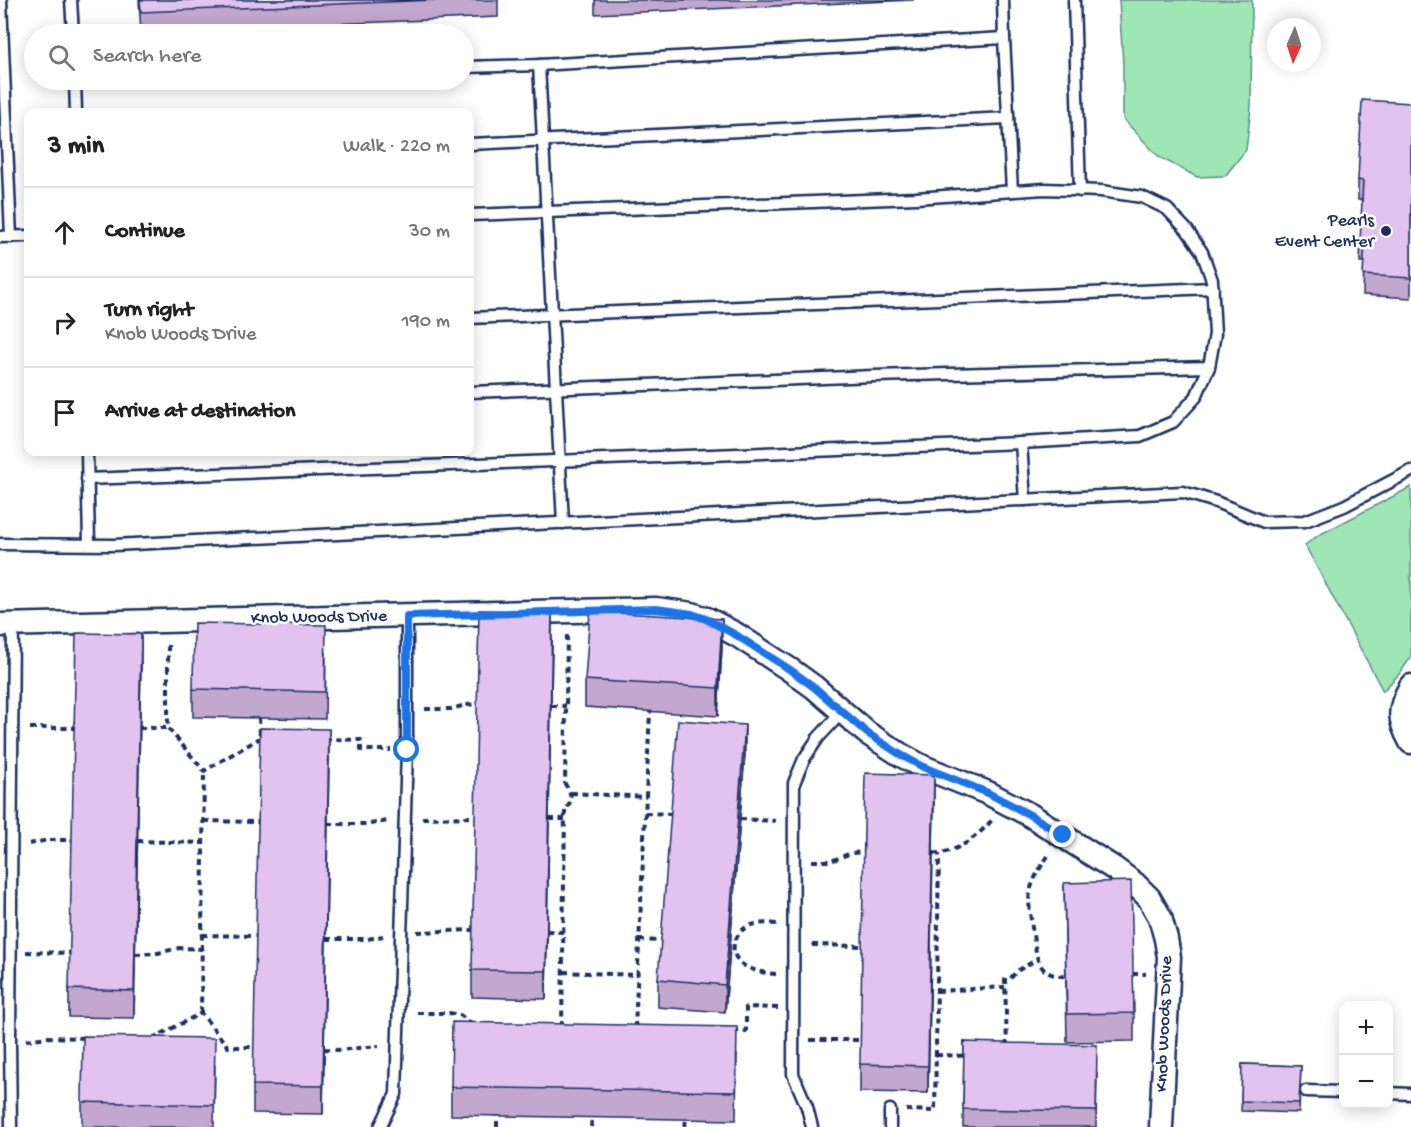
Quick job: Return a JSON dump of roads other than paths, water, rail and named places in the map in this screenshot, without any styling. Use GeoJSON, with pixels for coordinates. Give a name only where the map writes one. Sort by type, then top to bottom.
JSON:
{"type":"FeatureCollection","features":[{"type":"Feature","properties":{"kind":"street","name":"Knob Woods Drive"},"geometry":{"type":"LineString","coordinates":[[7,624],[656,609],[692,614],[706,619],[789,669],[867,733],[923,767],[988,793],[1030,815],[1115,869],[1136,884],[1149,898],[1160,917],[1166,939],[1169,965],[1161,1127]]}},
{"type":"Feature","properties":{"kind":"street"},"geometry":{"type":"LineString","coordinates":[[1411,686],[1402,703],[1401,717],[1405,732],[1411,742]]}},
{"type":"Feature","properties":{"kind":"lane"},"geometry":{"type":"LineString","coordinates":[[2,0],[5,237],[24,236]]}},
{"type":"Feature","properties":{"kind":"lane"},"geometry":{"type":"LineString","coordinates":[[71,0],[72,24]]}},
{"type":"Feature","properties":{"kind":"lane"},"geometry":{"type":"LineString","coordinates":[[1003,0],[1012,191]]}},
{"type":"Feature","properties":{"kind":"lane"},"geometry":{"type":"LineString","coordinates":[[1074,0],[1080,191]]}},
{"type":"Feature","properties":{"kind":"lane"},"geometry":{"type":"LineString","coordinates":[[474,67],[1005,38]]}},
{"type":"Feature","properties":{"kind":"lane"},"geometry":{"type":"LineString","coordinates":[[539,65],[563,523]]}},
{"type":"Feature","properties":{"kind":"lane"},"geometry":{"type":"LineString","coordinates":[[75,90],[76,108]]}},
{"type":"Feature","properties":{"kind":"lane"},"geometry":{"type":"LineString","coordinates":[[474,144],[1008,118]]}},
{"type":"Feature","properties":{"kind":"lane"},"geometry":{"type":"LineString","coordinates":[[87,479],[1021,443],[1140,436],[1173,422],[1196,398],[1209,367],[1215,334],[1213,288],[1202,252],[1187,230],[1167,209],[1142,197],[1101,191],[1044,189],[916,198],[474,215]]}},
{"type":"Feature","properties":{"kind":"lane"},"geometry":{"type":"LineString","coordinates":[[474,318],[1213,288]]}},
{"type":"Feature","properties":{"kind":"lane"},"geometry":{"type":"LineString","coordinates":[[474,392],[874,376],[1209,367]]}},
{"type":"Feature","properties":{"kind":"lane"},"geometry":{"type":"LineString","coordinates":[[1021,443],[1024,500]]}},
{"type":"Feature","properties":{"kind":"lane"},"geometry":{"type":"LineString","coordinates":[[87,456],[89,544]]}},
{"type":"Feature","properties":{"kind":"lane"},"geometry":{"type":"LineString","coordinates":[[0,544],[114,545],[1183,492],[1216,502],[1264,522],[1305,521],[1344,506],[1411,471]]}},
{"type":"Feature","properties":{"kind":"lane"},"geometry":{"type":"LineString","coordinates":[[380,1127],[396,1094],[407,750],[407,616]]}},
{"type":"Feature","properties":{"kind":"lane"},"geometry":{"type":"LineString","coordinates":[[7,624],[13,734],[10,951],[11,1127]]}},
{"type":"Feature","properties":{"kind":"lane"},"geometry":{"type":"LineString","coordinates":[[812,1127],[807,1107],[793,1074],[794,783],[804,759],[818,738],[843,711]]}},
{"type":"Feature","properties":{"kind":"lane"},"geometry":{"type":"LineString","coordinates":[[1306,1091],[1339,1092]]}},
{"type":"Feature","properties":{"kind":"lane"},"geometry":{"type":"LineString","coordinates":[[1393,1093],[1411,1094]]}},
{"type":"Feature","properties":{"kind":"lane"},"geometry":{"type":"LineString","coordinates":[[890,1110],[890,1127]]}},
{"type":"Feature","properties":{"kind":"place","name":"Pearls Event Center"},"geometry":{"type":"Point","coordinates":[1386,231]}}]}
